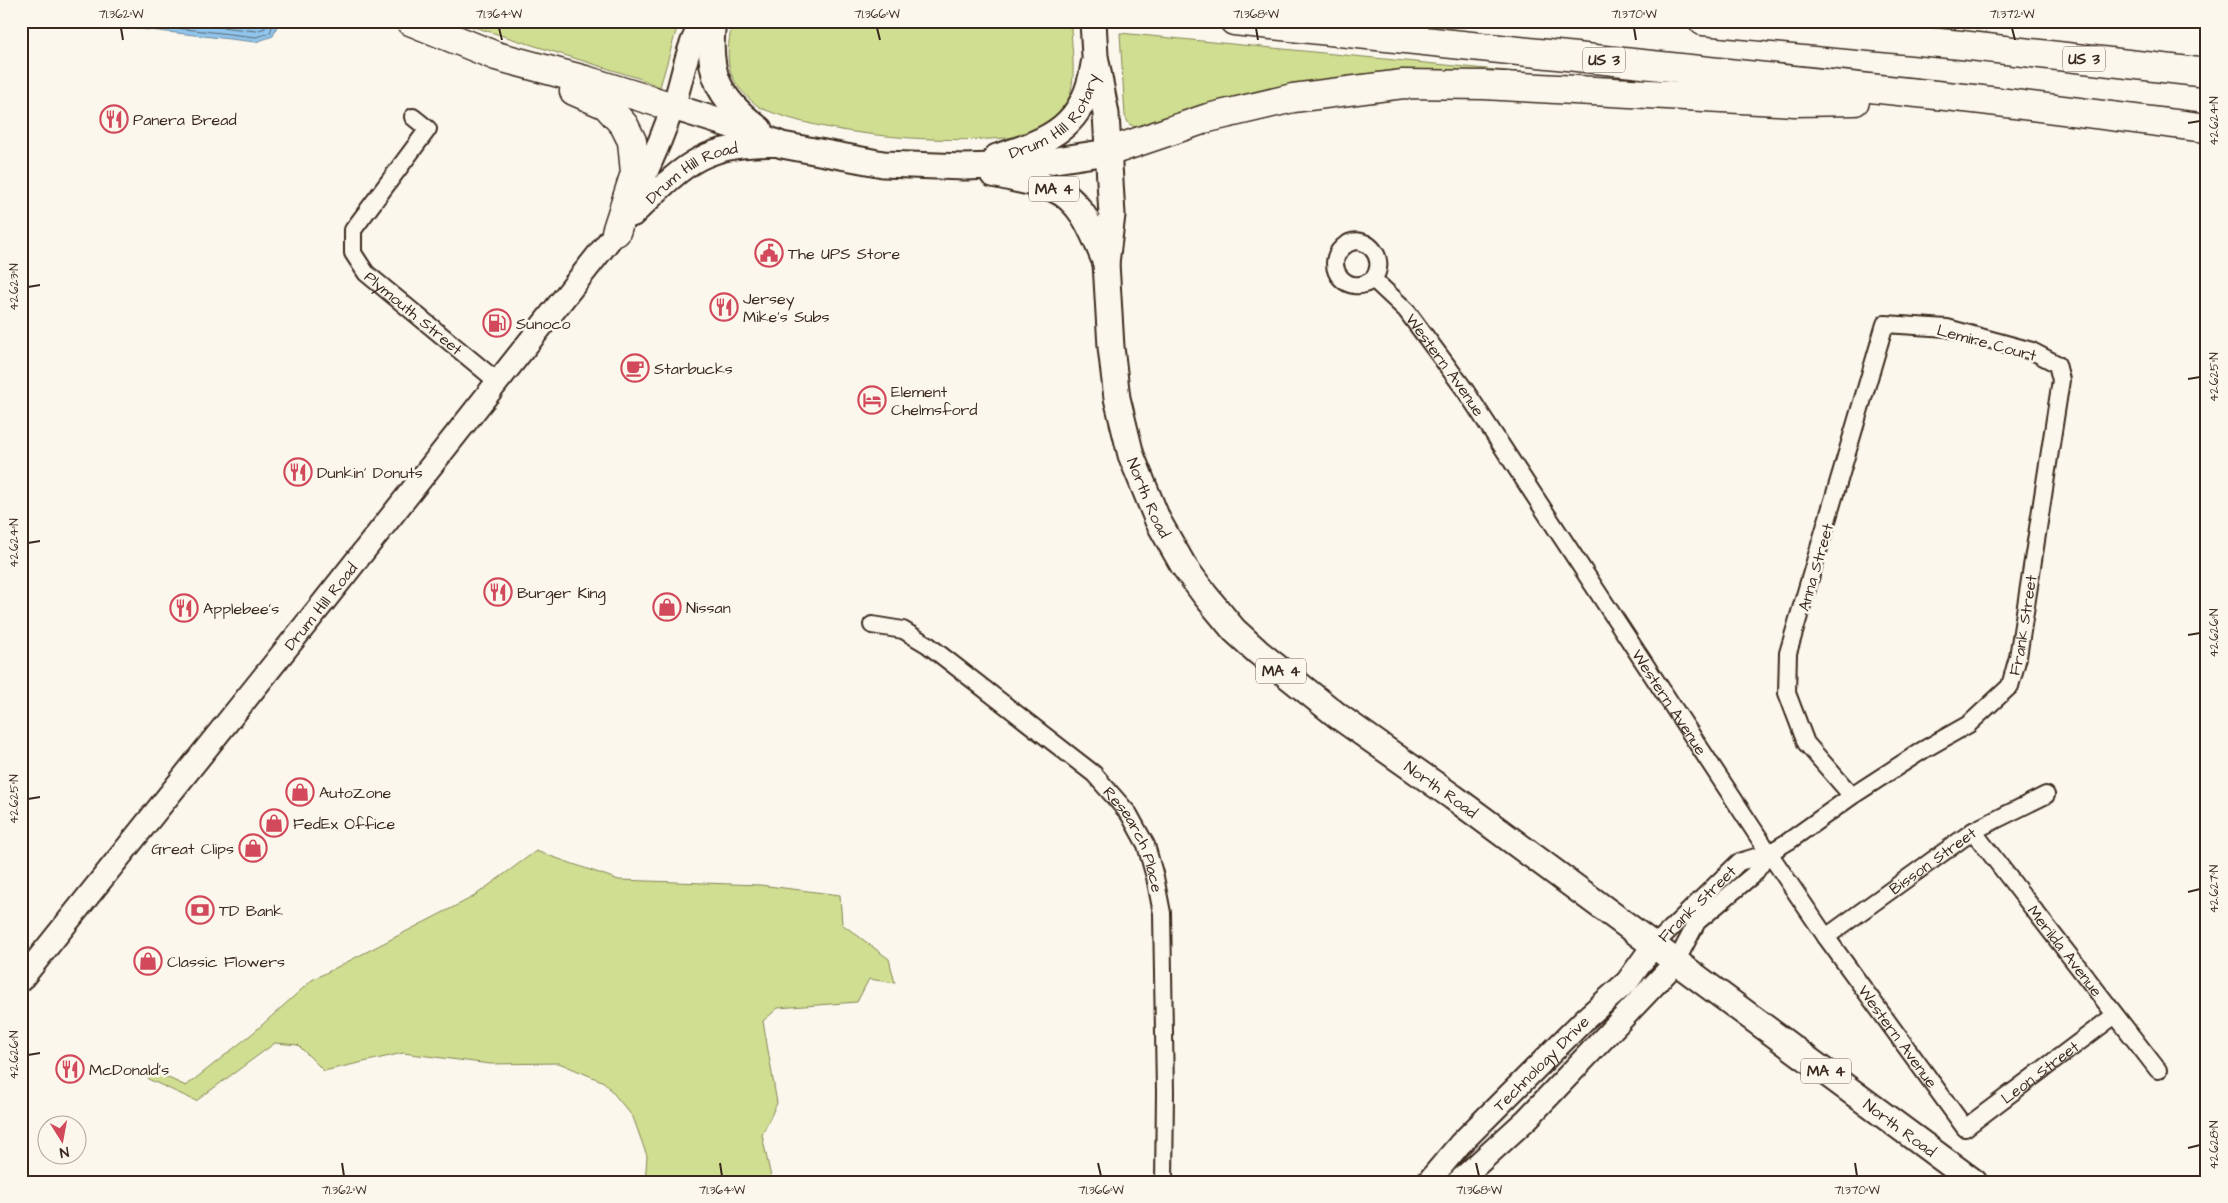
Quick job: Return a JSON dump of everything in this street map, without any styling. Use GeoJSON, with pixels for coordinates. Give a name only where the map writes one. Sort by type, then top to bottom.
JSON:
{"type":"FeatureCollection","features":[{"type":"Feature","properties":{"kind":"highway"},"geometry":{"type":"LineString","coordinates":[[410,21],[496,56],[526,66],[585,80],[673,107]]}},
{"type":"Feature","properties":{"kind":"highway","name":"US 3"},"geometry":{"type":"LineString","coordinates":[[1234,21],[1974,99],[2207,128]]}},
{"type":"Feature","properties":{"kind":"highway","name":"US 3"},"geometry":{"type":"LineString","coordinates":[[1703,21],[1961,45],[2207,73]]}},
{"type":"Feature","properties":{"kind":"highway"},"geometry":{"type":"LineString","coordinates":[[1833,21],[1961,45]]}},
{"type":"Feature","properties":{"kind":"highway"},"geometry":{"type":"LineString","coordinates":[[526,66],[579,94],[606,105],[624,124],[634,147],[635,173],[616,232]]}},
{"type":"Feature","properties":{"kind":"highway"},"geometry":{"type":"LineString","coordinates":[[1108,152],[1208,118],[1293,98],[1402,84],[1484,85],[1795,102],[1974,99]]}},
{"type":"Feature","properties":{"kind":"main road"},"geometry":{"type":"LineString","coordinates":[[673,107],[695,33],[703,21]]}},
{"type":"Feature","properties":{"kind":"main road","name":"Drum Hill Rotary"},"geometry":{"type":"LineString","coordinates":[[714,21],[710,54],[719,86],[740,114],[782,145]]}},
{"type":"Feature","properties":{"kind":"main road","name":"Drum Hill Rotary"},"geometry":{"type":"LineString","coordinates":[[673,107],[737,127],[782,145],[883,164],[964,167],[1023,165],[1108,152],[1106,114],[1094,40]]}},
{"type":"Feature","properties":{"kind":"main road","name":"Drum Hill Rotary"},"geometry":{"type":"LineString","coordinates":[[964,167],[1032,146],[1064,127],[1084,99],[1092,79],[1094,40]]}},
{"type":"Feature","properties":{"kind":"main road","name":"Drum Hill Road"},"geometry":{"type":"LineString","coordinates":[[616,232],[638,192],[673,107]]}},
{"type":"Feature","properties":{"kind":"main road","name":"Drum Hill Road"},"geometry":{"type":"LineString","coordinates":[[21,980],[616,232],[677,172],[696,159],[730,148],[755,145],[782,145]]}},
{"type":"Feature","properties":{"kind":"main road","name":"North Road"},"geometry":{"type":"LineString","coordinates":[[1108,152],[1112,215],[1106,262],[1111,347],[1116,390],[1131,455],[1158,521],[1183,565],[1234,630],[1258,652],[1338,716],[1453,797],[1974,1182]]}},
{"type":"Feature","properties":{"kind":"main road","name":"North Road"},"geometry":{"type":"LineString","coordinates":[[964,167],[1054,189],[1067,197],[1086,220],[1106,262]]}},
{"type":"Feature","properties":{"kind":"main road","name":"Technology Drive"},"geometry":{"type":"LineString","coordinates":[[1428,1182],[1460,1144],[1585,1019],[1627,982],[1653,946]]}},
{"type":"Feature","properties":{"kind":"main road","name":"Technology Drive"},"geometry":{"type":"LineString","coordinates":[[1458,1182],[1527,1119],[1676,962]]}},
{"type":"Feature","properties":{"kind":"street","name":"Plymouth Street"},"geometry":{"type":"LineString","coordinates":[[414,117],[428,129],[353,230],[353,253],[366,273],[498,382]]}},
{"type":"Feature","properties":{"kind":"street","name":"Western Avenue"},"geometry":{"type":"LineString","coordinates":[[1373,279],[1406,310],[1465,390],[1769,853],[1826,937],[1965,1128]]}},
{"type":"Feature","properties":{"kind":"street","name":"Lemire Court"},"geometry":{"type":"LineString","coordinates":[[1885,324],[1946,328],[2032,351],[2057,364]]}},
{"type":"Feature","properties":{"kind":"street","name":"Anna Street"},"geometry":{"type":"LineString","coordinates":[[1852,796],[1806,743],[1787,693],[1788,652],[1885,324]]}},
{"type":"Feature","properties":{"kind":"street","name":"Frank Street"},"geometry":{"type":"LineString","coordinates":[[1653,946],[1739,862],[1769,853],[1789,841],[1852,796],[1923,750],[1969,724],[2010,686],[2018,657],[2056,427],[2061,380],[2057,364]]}},
{"type":"Feature","properties":{"kind":"street","name":"Research Place"},"geometry":{"type":"LineString","coordinates":[[872,625],[903,630],[928,645],[1094,774],[1129,814],[1146,845],[1156,877],[1162,912],[1165,1092],[1164,1182]]}},
{"type":"Feature","properties":{"kind":"street","name":"Bisson Street"},"geometry":{"type":"LineString","coordinates":[[1826,937],[1973,832],[2046,794]]}},
{"type":"Feature","properties":{"kind":"street","name":"Merilda Avenue"},"geometry":{"type":"LineString","coordinates":[[1973,832],[2158,1070]]}},
{"type":"Feature","properties":{"kind":"street","name":"Frank Street"},"geometry":{"type":"LineString","coordinates":[[1676,962],[1697,922],[1754,874],[1769,853]]}},
{"type":"Feature","properties":{"kind":"street","name":"Leon Street"},"geometry":{"type":"LineString","coordinates":[[1965,1128],[2115,1015]]}},
{"type":"Feature","properties":{"kind":"green space"},"geometry":{"type":"Polygon","coordinates":[[[455,21],[679,21],[660,87],[638,78],[455,21]]]}},
{"type":"Feature","properties":{"kind":"green space"},"geometry":{"type":"Polygon","coordinates":[[[733,21],[1012,21],[1071,27],[1072,87],[1069,98],[1057,118],[1035,132],[1019,137],[964,140],[906,138],[845,131],[788,118],[763,109],[750,99],[737,84],[729,67],[728,49],[733,21]]]}},
{"type":"Feature","properties":{"kind":"green space"},"geometry":{"type":"Polygon","coordinates":[[[1120,33],[1639,84],[1439,73],[1137,128],[1129,124],[1125,116],[1120,33]]]}},
{"type":"Feature","properties":{"kind":"green space"},"geometry":{"type":"Polygon","coordinates":[[[536,851],[619,880],[760,885],[840,895],[842,924],[889,959],[895,983],[869,979],[857,1002],[778,1008],[763,1021],[777,1103],[762,1135],[772,1182],[645,1182],[647,1156],[633,1117],[604,1082],[559,1063],[490,1064],[403,1053],[324,1071],[298,1045],[275,1043],[196,1101],[148,1079],[151,1070],[186,1086],[253,1033],[312,980],[473,897],[536,851]]]}},
{"type":"Feature","properties":{"kind":"water"},"geometry":{"type":"Polygon","coordinates":[[[91,21],[279,21],[273,36],[256,42],[97,24],[91,21]]]}},
{"type":"Feature","properties":{"kind":"place","name":"Panera Bread"},"geometry":{"type":"Point","coordinates":[114,119]}},
{"type":"Feature","properties":{"kind":"place","name":"The UPS Store"},"geometry":{"type":"Point","coordinates":[769,253]}},
{"type":"Feature","properties":{"kind":"place","name":"Jersey Mike's Subs"},"geometry":{"type":"Point","coordinates":[724,307]}},
{"type":"Feature","properties":{"kind":"place","name":"Sunoco"},"geometry":{"type":"Point","coordinates":[497,323]}},
{"type":"Feature","properties":{"kind":"place","name":"Starbucks"},"geometry":{"type":"Point","coordinates":[635,368]}},
{"type":"Feature","properties":{"kind":"place","name":"Element Chelmsford"},"geometry":{"type":"Point","coordinates":[872,400]}},
{"type":"Feature","properties":{"kind":"place","name":"Dunkin' Donuts"},"geometry":{"type":"Point","coordinates":[298,472]}},
{"type":"Feature","properties":{"kind":"place","name":"Burger King"},"geometry":{"type":"Point","coordinates":[498,592]}},
{"type":"Feature","properties":{"kind":"place","name":"Nissan"},"geometry":{"type":"Point","coordinates":[667,607]}},
{"type":"Feature","properties":{"kind":"place","name":"Applebee's"},"geometry":{"type":"Point","coordinates":[184,608]}},
{"type":"Feature","properties":{"kind":"place","name":"AutoZone"},"geometry":{"type":"Point","coordinates":[300,792]}},
{"type":"Feature","properties":{"kind":"place","name":"FedEx Office"},"geometry":{"type":"Point","coordinates":[274,823]}},
{"type":"Feature","properties":{"kind":"place","name":"Great Clips"},"geometry":{"type":"Point","coordinates":[253,848]}},
{"type":"Feature","properties":{"kind":"place","name":"TD Bank"},"geometry":{"type":"Point","coordinates":[200,910]}},
{"type":"Feature","properties":{"kind":"place","name":"Classic Flowers"},"geometry":{"type":"Point","coordinates":[148,961]}},
{"type":"Feature","properties":{"kind":"place","name":"McDonald's"},"geometry":{"type":"Point","coordinates":[70,1069]}}]}
